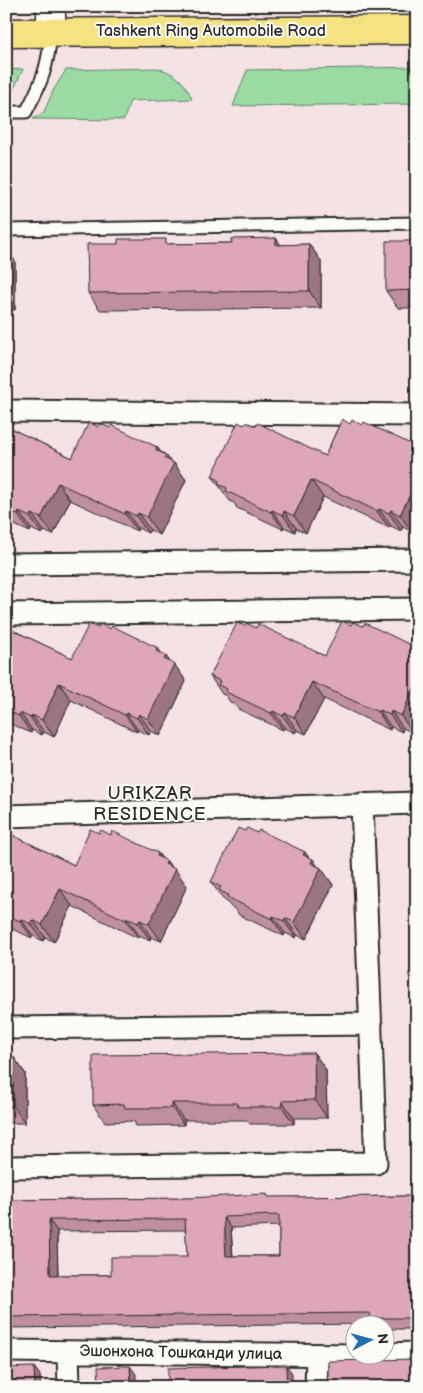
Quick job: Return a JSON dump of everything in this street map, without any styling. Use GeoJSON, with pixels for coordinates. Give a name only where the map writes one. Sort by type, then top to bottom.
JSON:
{"type":"FeatureCollection","features":[{"type":"Feature","properties":{"kind":"highway","name":"Tashkent Ring Automobile Road"},"geometry":{"type":"LineString","coordinates":[[6,33],[51,19],[378,18],[417,30]]}},
{"type":"Feature","properties":{"kind":"street"},"geometry":{"type":"LineString","coordinates":[[6,411],[417,415]]}},
{"type":"Feature","properties":{"kind":"street"},"geometry":{"type":"LineString","coordinates":[[6,564],[417,560]]}},
{"type":"Feature","properties":{"kind":"street"},"geometry":{"type":"LineString","coordinates":[[6,614],[417,608]]}},
{"type":"Feature","properties":{"kind":"street"},"geometry":{"type":"LineString","coordinates":[[6,816],[417,803]]}},
{"type":"Feature","properties":{"kind":"street"},"geometry":{"type":"LineString","coordinates":[[6,1167],[376,1163],[362,804]]}},
{"type":"Feature","properties":{"kind":"street"},"geometry":{"type":"LineString","coordinates":[[6,1028],[371,1024]]}},
{"type":"Feature","properties":{"kind":"street","name":"Эшонхона Тошканди улица"},"geometry":{"type":"LineString","coordinates":[[6,1351],[346,1355]]}},
{"type":"Feature","properties":{"kind":"street"},"geometry":{"type":"LineString","coordinates":[[68,1352],[69,1387]]}},
{"type":"Feature","properties":{"kind":"street"},"geometry":{"type":"LineString","coordinates":[[396,1354],[417,1354]]}},
{"type":"Feature","properties":{"kind":"street"},"geometry":{"type":"LineString","coordinates":[[316,1387],[317,1356]]}},
{"type":"Feature","properties":{"kind":"lane"},"geometry":{"type":"LineString","coordinates":[[6,112],[26,112],[40,86],[49,58],[51,19]]}},
{"type":"Feature","properties":{"kind":"lane"},"geometry":{"type":"LineString","coordinates":[[6,230],[417,223]]}},
{"type":"Feature","properties":{"kind":"green space"},"geometry":{"type":"Polygon","coordinates":[[[417,67],[417,104],[233,106],[247,70],[417,67]]]}},
{"type":"Feature","properties":{"kind":"green space"},"geometry":{"type":"Polygon","coordinates":[[[157,68],[179,79],[192,99],[130,101],[124,120],[33,119],[44,112],[54,89],[66,70],[157,68]]]}},
{"type":"Feature","properties":{"kind":"green space"},"geometry":{"type":"Polygon","coordinates":[[[23,69],[12,93],[6,95],[6,70],[23,69]]]}},
{"type":"Feature","properties":{"kind":"building"},"geometry":{"type":"Polygon","coordinates":[[[276,238],[276,245],[309,244],[309,291],[88,293],[87,244],[118,244],[118,239],[166,239],[166,244],[232,243],[231,239],[276,238]]]}},
{"type":"Feature","properties":{"kind":"building"},"geometry":{"type":"Polygon","coordinates":[[[386,241],[417,241],[417,290],[386,291],[386,241]]]}},
{"type":"Feature","properties":{"kind":"building"},"geometry":{"type":"Polygon","coordinates":[[[342,419],[350,424],[352,420],[362,425],[364,422],[417,447],[417,480],[400,515],[391,510],[389,513],[379,509],[377,511],[311,480],[294,516],[284,511],[283,515],[272,510],[271,512],[226,491],[227,488],[218,484],[219,480],[212,476],[238,422],[244,425],[246,422],[256,426],[258,423],[325,456],[342,419]]]}},
{"type":"Feature","properties":{"kind":"building"},"geometry":{"type":"Polygon","coordinates":[[[89,422],[98,427],[99,423],[110,428],[111,425],[157,447],[156,450],[166,455],[164,458],[174,463],[147,517],[138,513],[136,516],[126,511],[125,514],[58,483],[41,518],[32,514],[30,517],[19,512],[18,515],[6,509],[6,426],[72,458],[89,422]]]}},
{"type":"Feature","properties":{"kind":"building"},"geometry":{"type":"Polygon","coordinates":[[[342,621],[351,625],[353,622],[363,626],[365,623],[417,648],[417,682],[401,716],[391,711],[390,715],[379,710],[378,712],[312,682],[294,717],[285,713],[283,716],[273,711],[271,713],[226,692],[227,689],[218,685],[220,681],[210,676],[237,623],[245,626],[246,623],[256,628],[258,624],[325,656],[342,621]]]}},
{"type":"Feature","properties":{"kind":"building"},"geometry":{"type":"Polygon","coordinates":[[[89,624],[98,628],[100,624],[110,629],[112,626],[158,648],[156,651],[166,656],[164,659],[174,664],[148,719],[139,714],[137,718],[126,713],[125,715],[59,683],[42,720],[32,715],[31,718],[20,713],[19,716],[6,710],[6,627],[72,658],[89,624]]]}},
{"type":"Feature","properties":{"kind":"building"},"geometry":{"type":"Polygon","coordinates":[[[238,828],[245,831],[247,828],[257,833],[259,830],[305,852],[303,855],[313,859],[311,863],[321,868],[294,922],[285,918],[284,921],[273,916],[272,919],[227,897],[228,895],[219,890],[221,887],[211,882],[238,828]]]}},
{"type":"Feature","properties":{"kind":"building"},"geometry":{"type":"Polygon","coordinates":[[[90,829],[99,833],[101,830],[111,835],[112,831],[158,853],[157,856],[167,861],[165,864],[175,869],[149,924],[140,920],[138,923],[127,918],[126,920],[60,889],[42,925],[33,920],[31,924],[6,915],[6,832],[74,865],[90,829]]]}},
{"type":"Feature","properties":{"kind":"building"},"geometry":{"type":"Polygon","coordinates":[[[314,1053],[315,1100],[282,1101],[282,1107],[238,1107],[237,1103],[172,1103],[172,1108],[125,1108],[124,1104],[93,1105],[93,1055],[314,1053]]]}},
{"type":"Feature","properties":{"kind":"building"},"geometry":{"type":"Polygon","coordinates":[[[6,1056],[13,1056],[13,1106],[6,1106],[6,1056]]]}},
{"type":"Feature","properties":{"kind":"building"},"geometry":{"type":"Polygon","coordinates":[[[267,1194],[268,1197],[417,1196],[417,1318],[371,1316],[370,1313],[6,1317],[6,1200],[187,1198],[267,1194]],[[279,1215],[224,1217],[226,1256],[279,1256],[279,1215]],[[185,1219],[49,1220],[50,1275],[111,1275],[111,1257],[187,1257],[185,1219]]]}},
{"type":"Feature","properties":{"kind":"building"},"geometry":{"type":"Polygon","coordinates":[[[396,1359],[417,1359],[417,1387],[328,1387],[328,1361],[346,1361],[346,1366],[396,1366],[396,1359]]]}},
{"type":"Feature","properties":{"kind":"building"},"geometry":{"type":"Polygon","coordinates":[[[286,1365],[287,1387],[168,1387],[168,1368],[286,1365]]]}},
{"type":"Feature","properties":{"kind":"building"},"geometry":{"type":"Polygon","coordinates":[[[130,1366],[131,1387],[99,1387],[98,1367],[130,1366]]]}},
{"type":"Feature","properties":{"kind":"building"},"geometry":{"type":"Polygon","coordinates":[[[34,1367],[35,1387],[6,1387],[6,1368],[34,1367]]]}},
{"type":"Feature","properties":{"kind":"district","name":"URIKZAR RESIDENCE"},"geometry":{"type":"Point","coordinates":[150,803]}}]}
